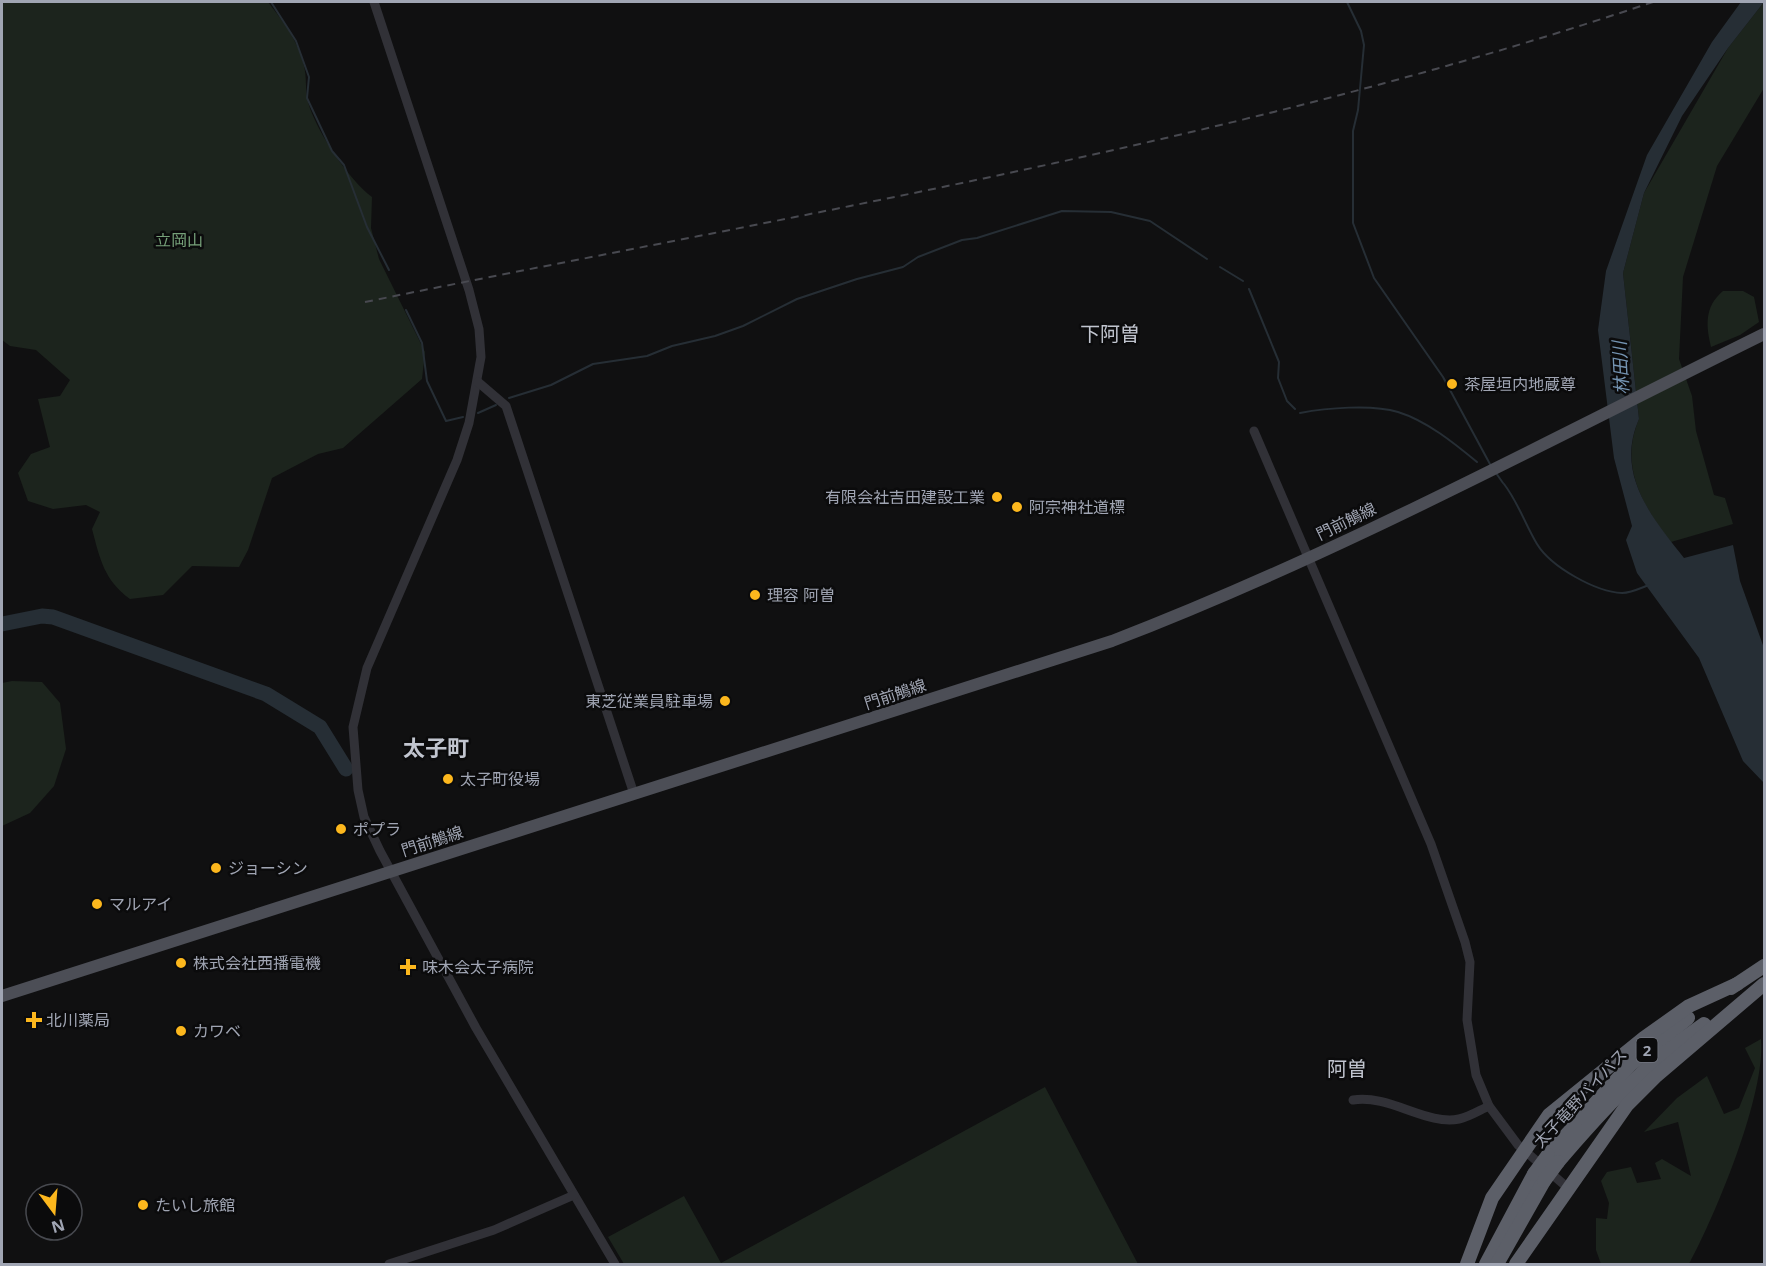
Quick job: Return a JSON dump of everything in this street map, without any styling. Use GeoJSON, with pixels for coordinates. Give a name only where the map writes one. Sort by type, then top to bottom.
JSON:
{"type":"FeatureCollection","features":[{"type":"Feature","properties":{"kind":"highway","name":"太子竜野バイパス"},"geometry":{"type":"LineString","coordinates":[[1486,1264],[1539,1178],[1630,1065],[1669,1032],[1764,966]]}},
{"type":"Feature","properties":{"kind":"highway","name":"太子竜野バイパス"},"geometry":{"type":"LineString","coordinates":[[1553,1159],[1662,1053],[1764,983]]}},
{"type":"Feature","properties":{"kind":"highway"},"geometry":{"type":"LineString","coordinates":[[1516,1264],[1627,1105],[1655,1077],[1764,983]]}},
{"type":"Feature","properties":{"kind":"highway"},"geometry":{"type":"LineString","coordinates":[[1467,1264],[1492,1197],[1549,1115],[1635,1045],[1689,1006],[1737,984]]}},
{"type":"Feature","properties":{"kind":"highway","name":"太子竜野バイパス"},"geometry":{"type":"LineString","coordinates":[[1497,1264],[1539,1178]]}},
{"type":"Feature","properties":{"kind":"main road","name":"門前鵤線"},"geometry":{"type":"LineString","coordinates":[[2,996],[1112,641],[1173,618],[1309,558],[1764,334]]}},
{"type":"Feature","properties":{"kind":"street"},"geometry":{"type":"LineString","coordinates":[[374,2],[477,320],[481,357],[469,423],[457,460],[367,668],[353,727],[358,790],[364,817],[476,1028],[615,1264]]}},
{"type":"Feature","properties":{"kind":"street"},"geometry":{"type":"LineString","coordinates":[[478,382],[507,406],[634,794]]}},
{"type":"Feature","properties":{"kind":"street"},"geometry":{"type":"LineString","coordinates":[[1254,430],[1431,844],[1465,942],[1470,962],[1467,1020],[1469,1044],[1476,1075],[1489,1106],[1523,1150],[1568,1188]]}},
{"type":"Feature","properties":{"kind":"street"},"geometry":{"type":"LineString","coordinates":[[1353,1100],[1368,1097],[1446,1120],[1460,1119],[1489,1106]]}},
{"type":"Feature","properties":{"kind":"street"},"geometry":{"type":"LineString","coordinates":[[389,1264],[494,1230],[574,1195]]}},
{"type":"Feature","properties":{"kind":"green space","name":"立岡山"},"geometry":{"type":"Polygon","coordinates":[[[4,2],[268,2],[294,40],[302,57],[308,102],[318,127],[353,179],[372,197],[371,228],[379,259],[425,352],[422,379],[343,448],[318,454],[272,478],[248,550],[239,567],[192,566],[163,595],[130,599],[121,592],[104,568],[92,529],[100,512],[86,505],[53,509],[28,501],[18,473],[31,454],[50,447],[38,399],[60,396],[70,380],[36,350],[10,346],[2,340],[2,5],[4,2]]]}},
{"type":"Feature","properties":{"kind":"green space"},"geometry":{"type":"Polygon","coordinates":[[[1764,2],[1764,88],[1717,166],[1683,277],[1679,359],[1692,396],[1696,431],[1714,495],[1725,498],[1733,524],[1671,542],[1643,499],[1633,469],[1631,453],[1633,436],[1639,419],[1623,273],[1644,193],[1728,48],[1764,2]]]}},
{"type":"Feature","properties":{"kind":"green space"},"geometry":{"type":"Polygon","coordinates":[[[1723,291],[1743,291],[1754,297],[1759,322],[1740,335],[1711,347],[1708,317],[1712,304],[1723,291]]]}},
{"type":"Feature","properties":{"kind":"green space"},"geometry":{"type":"Polygon","coordinates":[[[42,682],[60,703],[66,749],[54,786],[30,813],[2,826],[2,683],[42,682]]]}},
{"type":"Feature","properties":{"kind":"green space"},"geometry":{"type":"Polygon","coordinates":[[[1761,1039],[1756,1090],[1748,1121],[1725,1185],[1689,1264],[1601,1264],[1596,1250],[1596,1218],[1607,1219],[1609,1203],[1601,1181],[1607,1172],[1631,1167],[1637,1183],[1661,1179],[1655,1163],[1662,1159],[1691,1176],[1678,1122],[1644,1132],[1677,1098],[1707,1076],[1724,1114],[1739,1108],[1755,1068],[1745,1048],[1761,1039]]]}},
{"type":"Feature","properties":{"kind":"green space"},"geometry":{"type":"Polygon","coordinates":[[[1045,1087],[1138,1264],[624,1264],[608,1237],[684,1196],[721,1263],[1045,1087]]]}},
{"type":"Feature","properties":{"kind":"water","name":"林田川"},"geometry":{"type":"Polygon","coordinates":[[[1741,2],[1764,2],[1728,48],[1682,116],[1644,193],[1623,273],[1639,419],[1633,439],[1631,458],[1634,476],[1649,510],[1684,558],[1733,545],[1740,581],[1764,648],[1764,783],[1743,761],[1699,658],[1637,573],[1626,540],[1632,526],[1614,458],[1598,330],[1606,271],[1647,155],[1712,42],[1741,2]]]}},
{"type":"Feature","properties":{"kind":"waterway"},"geometry":{"type":"LineString","coordinates":[[271,2],[296,41],[309,77],[307,98],[332,151],[344,165],[367,227],[389,270]]}},
{"type":"Feature","properties":{"kind":"waterway"},"geometry":{"type":"LineString","coordinates":[[1347,2],[1361,31],[1364,45],[1358,110],[1353,131],[1353,223],[1374,278],[1443,377],[1491,466]]}},
{"type":"Feature","properties":{"kind":"waterway"},"geometry":{"type":"LineString","coordinates":[[509,398],[551,385],[593,364],[647,356],[672,346],[715,336],[743,326],[797,299],[857,279],[903,267],[918,257],[962,240],[977,238],[1062,211],[1111,212],[1150,221],[1207,259]]}},
{"type":"Feature","properties":{"kind":"waterway"},"geometry":{"type":"LineString","coordinates":[[1220,267],[1243,281]]}},
{"type":"Feature","properties":{"kind":"waterway"},"geometry":{"type":"LineString","coordinates":[[1249,289],[1279,362],[1278,378],[1287,401],[1295,409]]}},
{"type":"Feature","properties":{"kind":"waterway"},"geometry":{"type":"LineString","coordinates":[[406,310],[422,343],[427,381],[446,421],[463,417]]}},
{"type":"Feature","properties":{"kind":"waterway"},"geometry":{"type":"LineString","coordinates":[[478,413],[496,405]]}},
{"type":"Feature","properties":{"kind":"waterway"},"geometry":{"type":"LineString","coordinates":[[1300,413],[1362,407],[1398,412],[1430,427],[1477,462]]}},
{"type":"Feature","properties":{"kind":"waterway"},"geometry":{"type":"LineString","coordinates":[[1496,473],[1503,483]]}},
{"type":"Feature","properties":{"kind":"waterway"},"geometry":{"type":"LineString","coordinates":[[1504,484],[1537,544],[1563,569],[1587,583],[1611,592],[1625,593],[1649,585]]}},
{"type":"Feature","properties":{"kind":"waterway"},"geometry":{"type":"LineString","coordinates":[[2,624],[42,616],[53,617],[266,694],[320,727],[346,769]]}},
{"type":"Feature","properties":{"kind":"railway"},"geometry":{"type":"LineString","coordinates":[[365,302],[852,206],[1176,136],[1336,96],[1495,52],[1653,2]]}},
{"type":"Feature","properties":{"kind":"place","name":"茶屋垣内地蔵尊"},"geometry":{"type":"Point","coordinates":[1452,384]}},
{"type":"Feature","properties":{"kind":"place","name":"有限会社吉田建設工業"},"geometry":{"type":"Point","coordinates":[997,497]}},
{"type":"Feature","properties":{"kind":"place","name":"阿宗神社道標"},"geometry":{"type":"Point","coordinates":[1017,507]}},
{"type":"Feature","properties":{"kind":"place","name":"理容 阿曽"},"geometry":{"type":"Point","coordinates":[755,595]}},
{"type":"Feature","properties":{"kind":"place","name":"東芝従業員駐車場"},"geometry":{"type":"Point","coordinates":[725,701]}},
{"type":"Feature","properties":{"kind":"place","name":"太子町役場"},"geometry":{"type":"Point","coordinates":[448,779]}},
{"type":"Feature","properties":{"kind":"place","name":"ポプラ"},"geometry":{"type":"Point","coordinates":[341,829]}},
{"type":"Feature","properties":{"kind":"place","name":"ジョーシン"},"geometry":{"type":"Point","coordinates":[216,868]}},
{"type":"Feature","properties":{"kind":"place","name":"マルアイ"},"geometry":{"type":"Point","coordinates":[97,904]}},
{"type":"Feature","properties":{"kind":"place","name":"株式会社西播電機"},"geometry":{"type":"Point","coordinates":[181,963]}},
{"type":"Feature","properties":{"kind":"place","name":"味木会太子病院"},"geometry":{"type":"Point","coordinates":[408,967]}},
{"type":"Feature","properties":{"kind":"place","name":"北川薬局"},"geometry":{"type":"Point","coordinates":[34,1020]}},
{"type":"Feature","properties":{"kind":"place","name":"カワベ"},"geometry":{"type":"Point","coordinates":[181,1031]}},
{"type":"Feature","properties":{"kind":"place","name":"たいし旅館"},"geometry":{"type":"Point","coordinates":[143,1205]}},
{"type":"Feature","properties":{"kind":"district","name":"下阿曽"},"geometry":{"type":"Point","coordinates":[1110,333]}},
{"type":"Feature","properties":{"kind":"district","name":"太子町"},"geometry":{"type":"Point","coordinates":[436,747]}},
{"type":"Feature","properties":{"kind":"district","name":"阿曽"},"geometry":{"type":"Point","coordinates":[1347,1068]}}]}
